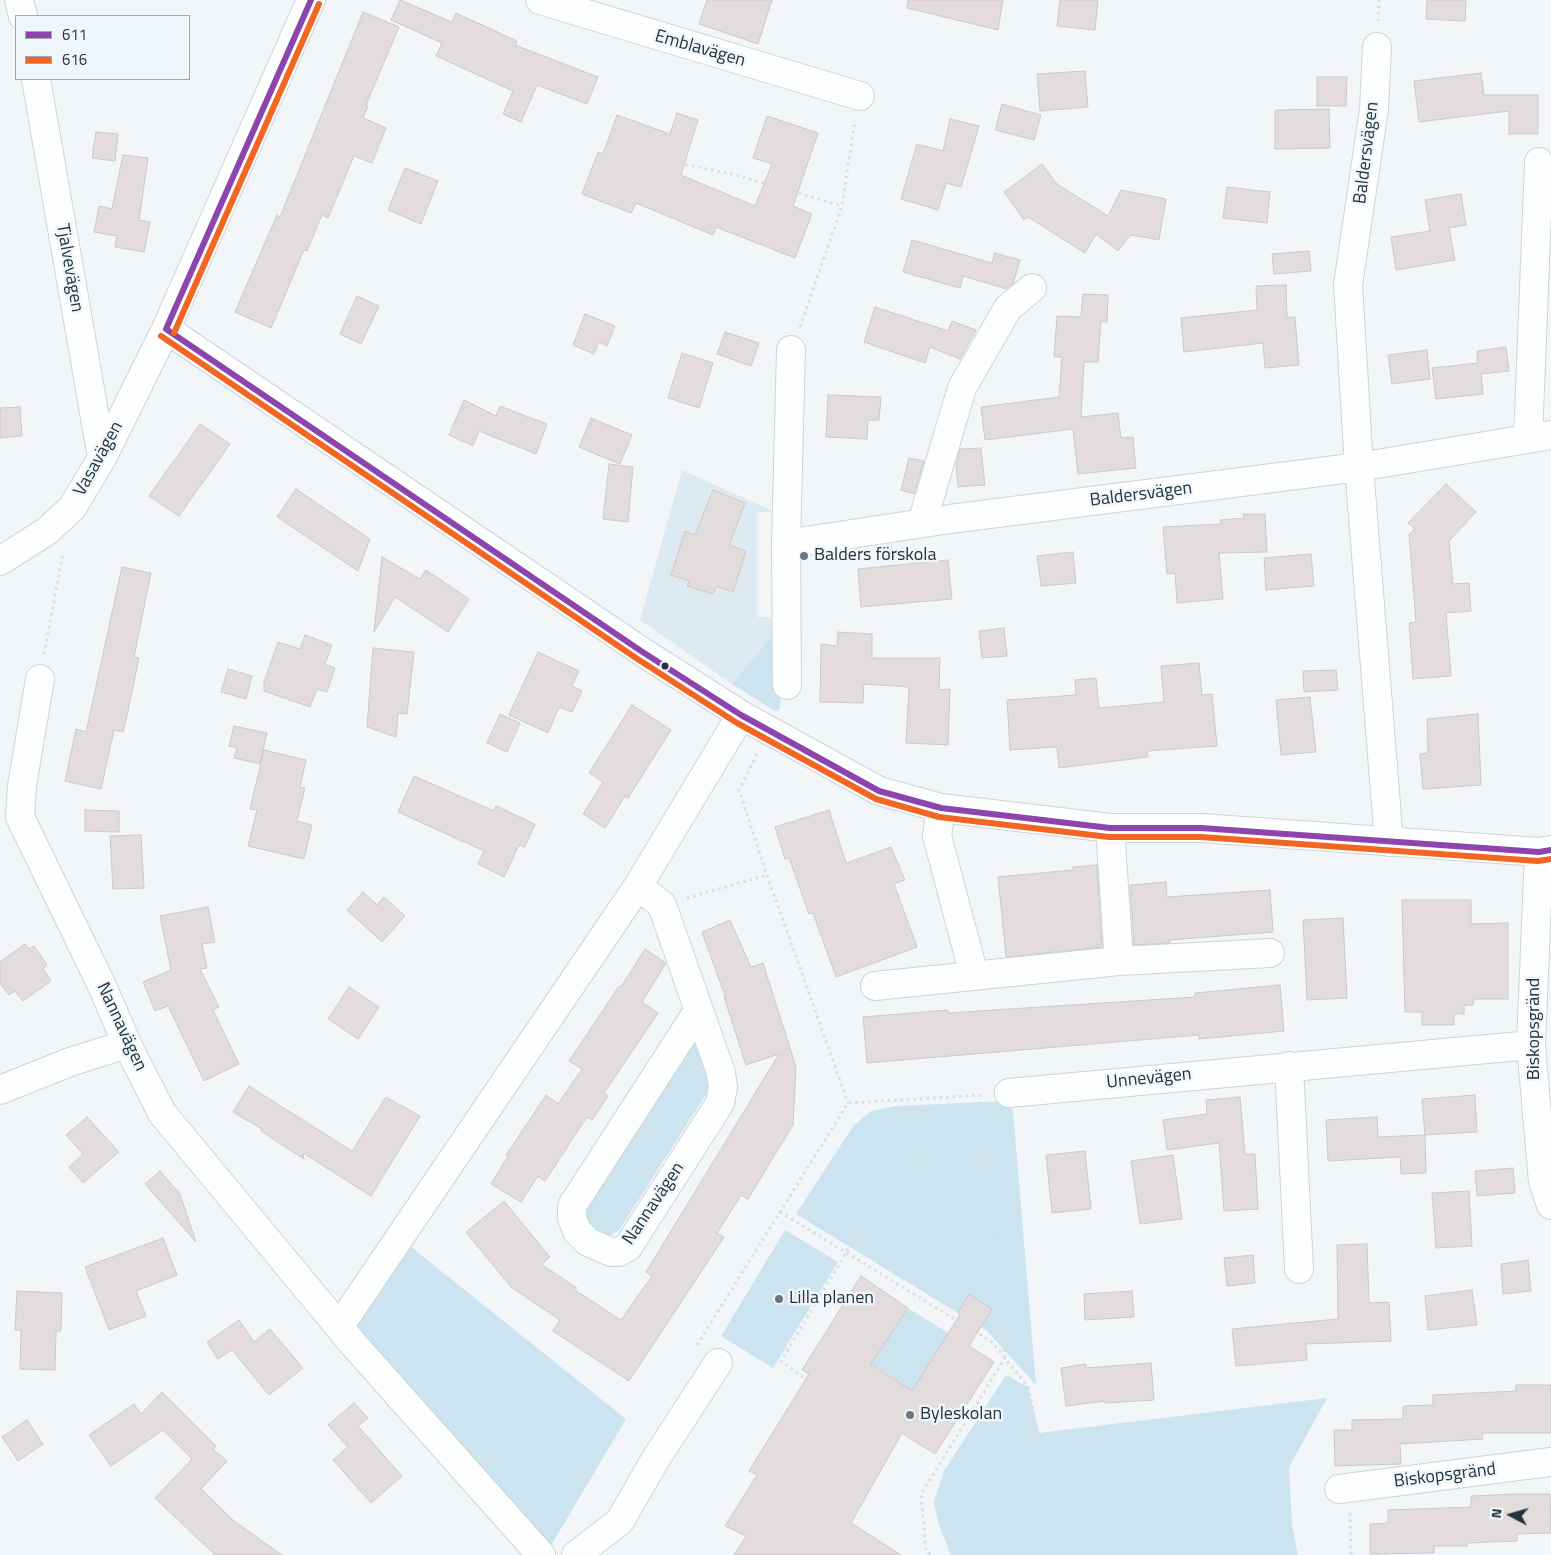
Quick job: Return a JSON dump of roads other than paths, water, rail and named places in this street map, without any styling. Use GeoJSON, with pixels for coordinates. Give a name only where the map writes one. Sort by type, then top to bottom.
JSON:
{"type":"FeatureCollection","features":[{"type":"Feature","properties":{"kind":"street"},"geometry":{"type":"LineString","coordinates":[[19,0],[23,15]]}},
{"type":"Feature","properties":{"kind":"street","name":"Vasavägen"},"geometry":{"type":"LineString","coordinates":[[0,561],[47,531],[72,508],[102,458],[166,330],[310,0]]}},
{"type":"Feature","properties":{"kind":"street","name":"Emblavägen"},"geometry":{"type":"LineString","coordinates":[[540,0],[860,96]]}},
{"type":"Feature","properties":{"kind":"street","name":"Baldersvägen"},"geometry":{"type":"LineString","coordinates":[[1377,47],[1374,109],[1348,285],[1359,468],[1389,842]]}},
{"type":"Feature","properties":{"kind":"street","name":"Tjalvevägen"},"geometry":{"type":"LineString","coordinates":[[36,80],[102,458]]}},
{"type":"Feature","properties":{"kind":"street","name":"Baldersvägen"},"geometry":{"type":"LineString","coordinates":[[786,544],[922,523],[1359,468],[1540,437],[1538,162]]}},
{"type":"Feature","properties":{"kind":"street"},"geometry":{"type":"LineString","coordinates":[[922,523],[962,388],[1008,308],[1032,288]]}},
{"type":"Feature","properties":{"kind":"street"},"geometry":{"type":"LineString","coordinates":[[166,330],[600,623],[741,715],[879,791],[941,808],[1110,828],[1201,828],[1545,851]]}},
{"type":"Feature","properties":{"kind":"street"},"geometry":{"type":"LineString","coordinates":[[787,685],[786,544],[791,350]]}},
{"type":"Feature","properties":{"kind":"street","name":"Nannavägen"},"geometry":{"type":"LineString","coordinates":[[40,679],[22,786],[20,817],[103,988],[127,1044],[162,1113],[340,1327],[541,1555]]}},
{"type":"Feature","properties":{"kind":"street"},"geometry":{"type":"LineString","coordinates":[[340,1327],[638,886],[741,715]]}},
{"type":"Feature","properties":{"kind":"street"},"geometry":{"type":"LineString","coordinates":[[941,808],[937,836],[974,976]]}},
{"type":"Feature","properties":{"kind":"street"},"geometry":{"type":"LineString","coordinates":[[1110,828],[1119,961]]}},
{"type":"Feature","properties":{"kind":"street","name":"Biskopsgränd"},"geometry":{"type":"LineString","coordinates":[[1545,851],[1531,1044],[1543,1182],[1551,1205]]}},
{"type":"Feature","properties":{"kind":"street","name":"Nannavägen"},"geometry":{"type":"LineString","coordinates":[[638,886],[662,905],[680,950],[698,1011],[721,1072],[723,1087],[720,1103],[628,1247],[619,1252],[611,1252],[588,1242],[577,1231],[572,1218],[572,1206],[698,1011]]}},
{"type":"Feature","properties":{"kind":"street"},"geometry":{"type":"LineString","coordinates":[[875,986],[1119,961],[1270,953]]}},
{"type":"Feature","properties":{"kind":"street"},"geometry":{"type":"LineString","coordinates":[[0,1090],[70,1062],[127,1044]]}},
{"type":"Feature","properties":{"kind":"street","name":"Unnevägen"},"geometry":{"type":"LineString","coordinates":[[1010,1093],[1531,1044]]}},
{"type":"Feature","properties":{"kind":"street"},"geometry":{"type":"LineString","coordinates":[[1289,1066],[1299,1269]]}},
{"type":"Feature","properties":{"kind":"street"},"geometry":{"type":"LineString","coordinates":[[576,1555],[620,1521],[655,1460],[718,1364]]}},
{"type":"Feature","properties":{"kind":"street","name":"Biskopsgränd"},"geometry":{"type":"LineString","coordinates":[[1344,1489],[1551,1462]]}},
{"type":"Feature","properties":{"kind":"place","name":"Balders förskola"},"geometry":{"type":"Point","coordinates":[804,556]}},
{"type":"Feature","properties":{"kind":"place","name":"Lilla planen"},"geometry":{"type":"Point","coordinates":[779,1299]}},
{"type":"Feature","properties":{"kind":"place","name":"Byleskolan"},"geometry":{"type":"Point","coordinates":[910,1415]}}]}
